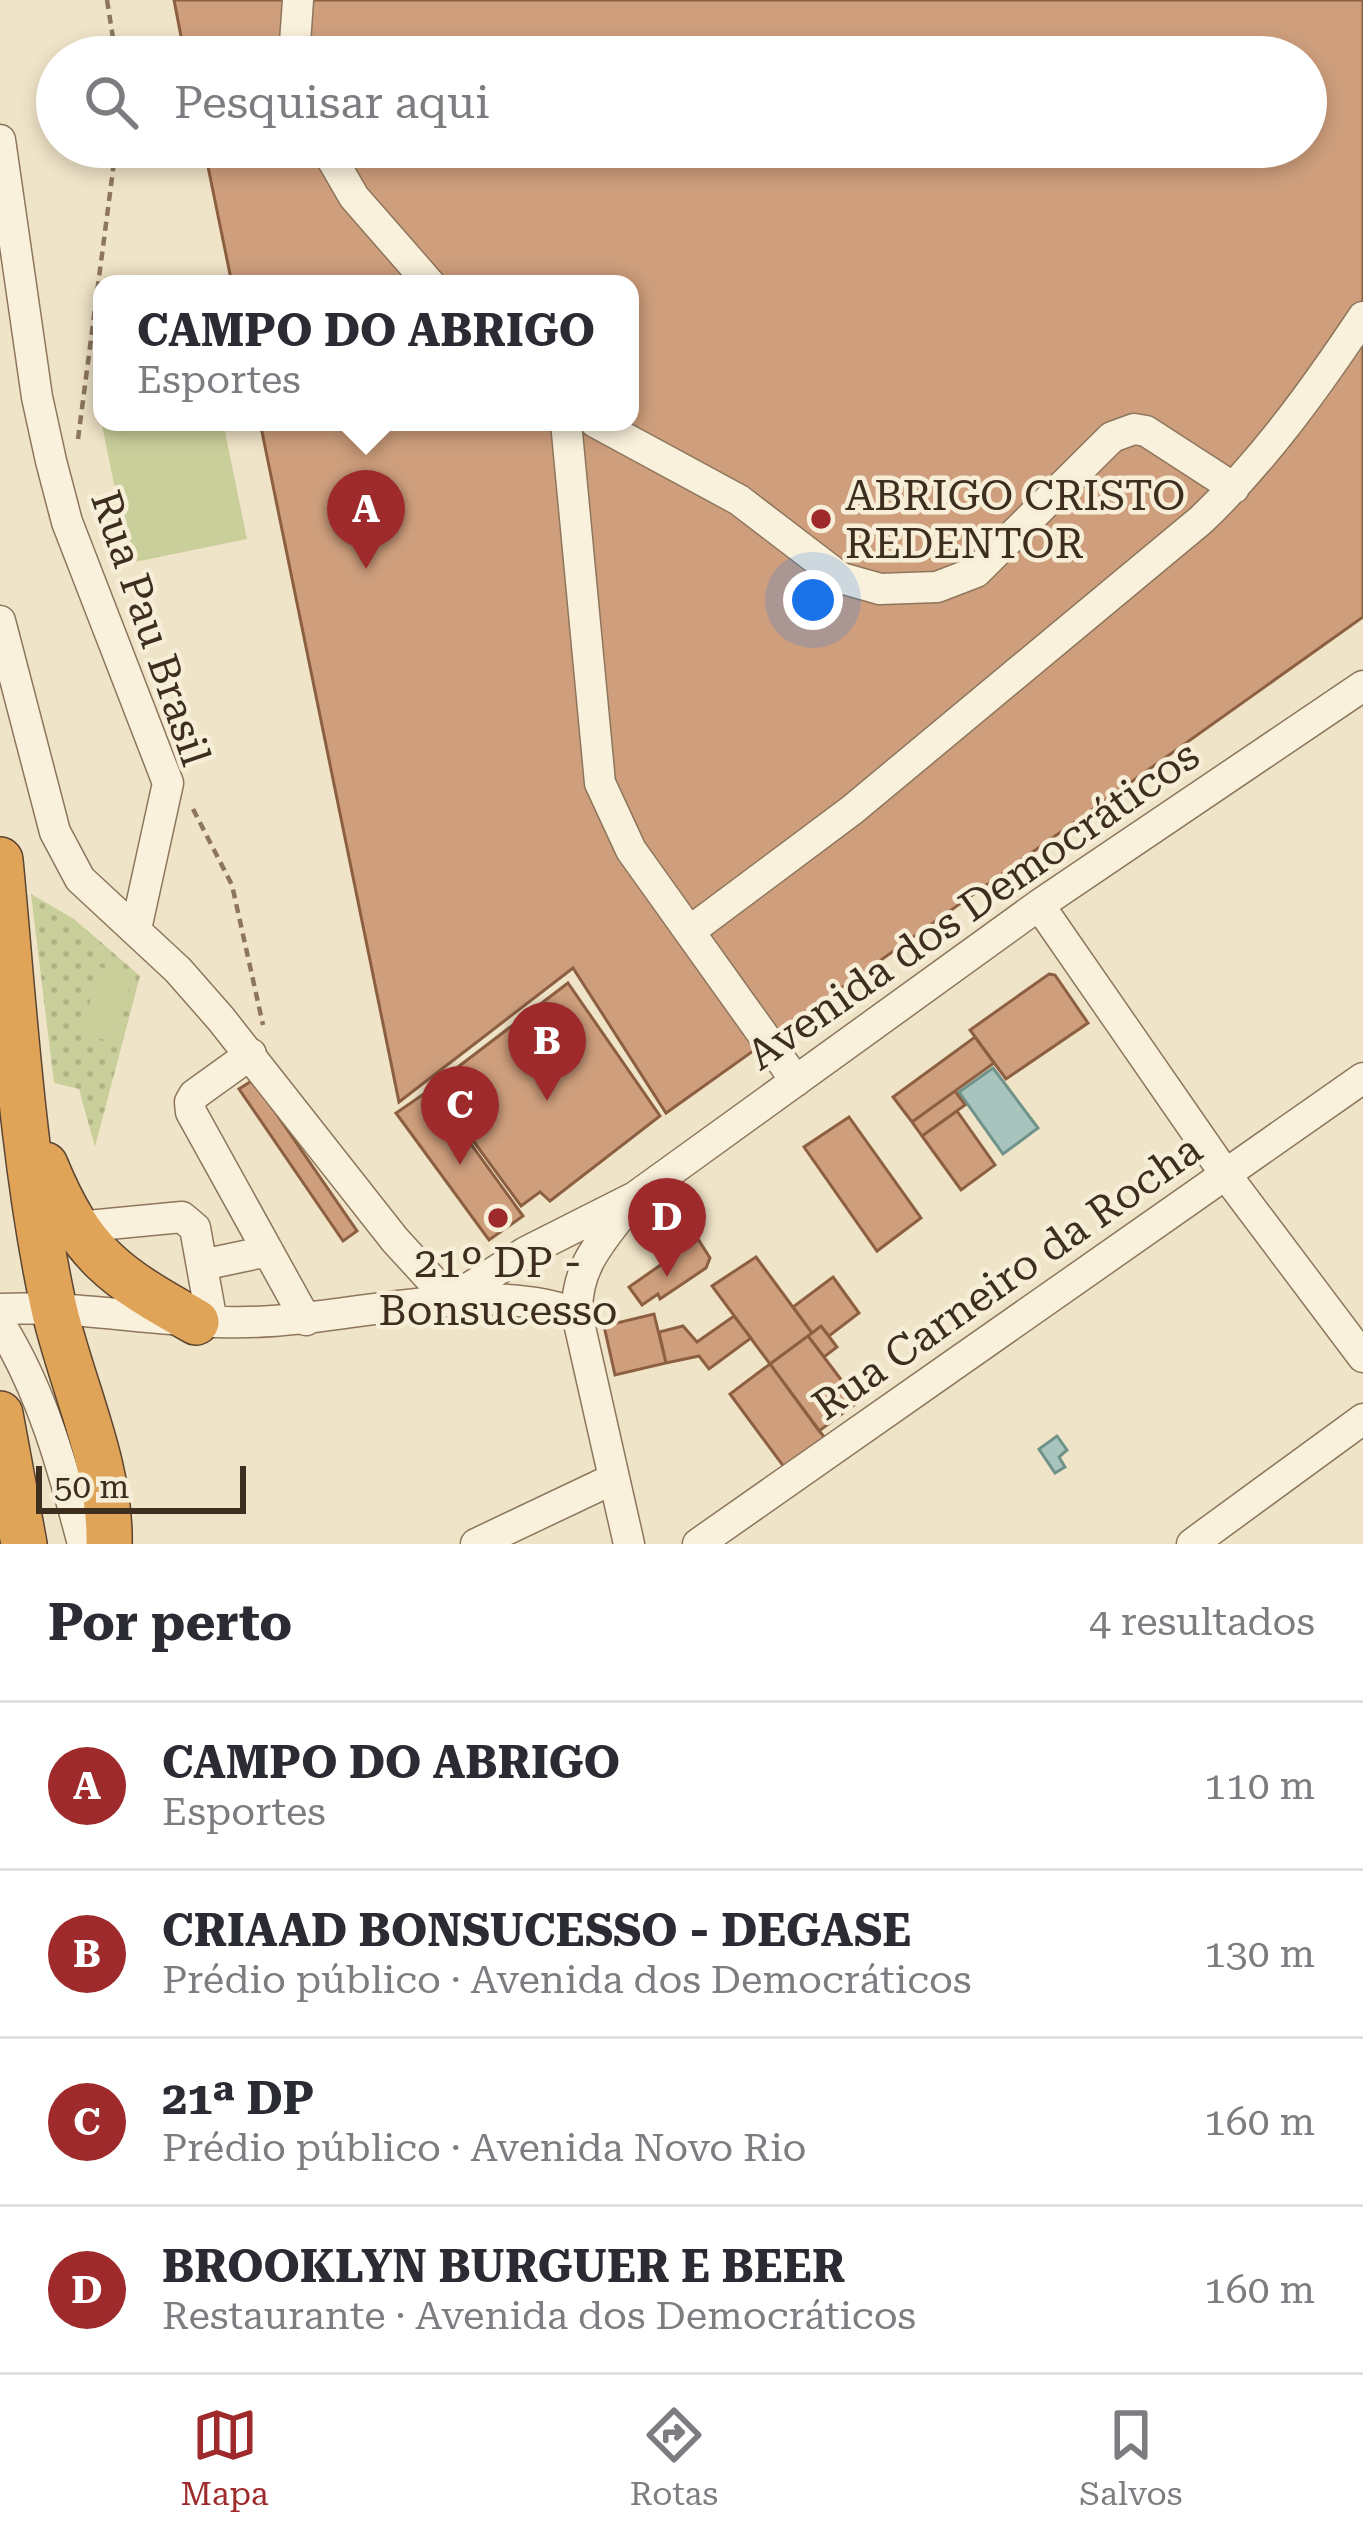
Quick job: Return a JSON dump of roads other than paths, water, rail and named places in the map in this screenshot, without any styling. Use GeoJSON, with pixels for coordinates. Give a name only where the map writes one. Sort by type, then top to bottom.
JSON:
{"type":"FeatureCollection","features":[{"type":"Feature","properties":{"kind":"highway"},"geometry":{"type":"LineString","coordinates":[[0,860],[25,1116],[54,1307],[101,1477],[104,1539]]}},
{"type":"Feature","properties":{"kind":"highway"},"geometry":{"type":"LineString","coordinates":[[25,1116],[50,1176],[94,1253],[126,1283],[204,1322]]}},
{"type":"Feature","properties":{"kind":"highway"},"geometry":{"type":"LineString","coordinates":[[0,1414],[24,1544]]}},
{"type":"Feature","properties":{"kind":"street"},"geometry":{"type":"LineString","coordinates":[[295,36],[298,0]]}},
{"type":"Feature","properties":{"kind":"street","name":"Rua Pau Brasil"},"geometry":{"type":"LineString","coordinates":[[0,140],[37,398],[51,461],[68,522],[169,783],[136,929]]}},
{"type":"Feature","properties":{"kind":"street"},"geometry":{"type":"LineString","coordinates":[[337,168],[354,197],[422,275]]}},
{"type":"Feature","properties":{"kind":"street"},"geometry":{"type":"LineString","coordinates":[[690,931],[924,752],[1202,520],[1304,402],[1363,317]]}},
{"type":"Feature","properties":{"kind":"street"},"geometry":{"type":"LineString","coordinates":[[567,431],[600,783],[631,850],[796,1081]]}},
{"type":"Feature","properties":{"kind":"street"},"geometry":{"type":"LineString","coordinates":[[612,431],[739,500],[841,578],[880,589],[937,587],[976,572],[1112,437],[1124,431],[1146,431],[1234,488]]}},
{"type":"Feature","properties":{"kind":"street"},"geometry":{"type":"LineString","coordinates":[[0,621],[65,857],[80,879],[258,1042],[395,1240],[450,1300]]}},
{"type":"Feature","properties":{"kind":"street","name":"Avenida dos Democráticos"},"geometry":{"type":"LineString","coordinates":[[450,1300],[526,1252],[635,1197],[1039,905],[1363,686]]}},
{"type":"Feature","properties":{"kind":"street"},"geometry":{"type":"LineString","coordinates":[[1039,905],[1226,1175],[1363,1357]]}},
{"type":"Feature","properties":{"kind":"street"},"geometry":{"type":"LineString","coordinates":[[258,1042],[190,1102],[191,1112],[306,1320]]}},
{"type":"Feature","properties":{"kind":"street","name":"Rua Carneiro da Rocha"},"geometry":{"type":"LineString","coordinates":[[698,1544],[1363,1078]]}},
{"type":"Feature","properties":{"kind":"street","name":"Avenida dos Democráticos"},"geometry":{"type":"LineString","coordinates":[[0,1310],[54,1307],[204,1322],[306,1320],[450,1300],[537,1303],[577,1314],[576,1288],[582,1268],[635,1197]]}},
{"type":"Feature","properties":{"kind":"street"},"geometry":{"type":"LineString","coordinates":[[77,1227],[182,1217],[195,1228],[204,1322]]}},
{"type":"Feature","properties":{"kind":"street"},"geometry":{"type":"LineString","coordinates":[[202,1264],[268,1251]]}},
{"type":"Feature","properties":{"kind":"street"},"geometry":{"type":"LineString","coordinates":[[577,1314],[628,1544]]}},
{"type":"Feature","properties":{"kind":"street"},"geometry":{"type":"LineString","coordinates":[[0,1324],[104,1539]]}},
{"type":"Feature","properties":{"kind":"street"},"geometry":{"type":"LineString","coordinates":[[1192,1544],[1363,1419]]}},
{"type":"Feature","properties":{"kind":"street"},"geometry":{"type":"LineString","coordinates":[[476,1544],[613,1479]]}},
{"type":"Feature","properties":{"kind":"water"},"geometry":{"type":"Polygon","coordinates":[[[993,1068],[1038,1128],[1003,1154],[959,1092],[993,1068]]]}},
{"type":"Feature","properties":{"kind":"water"},"geometry":{"type":"Polygon","coordinates":[[[1057,1436],[1067,1450],[1059,1457],[1065,1467],[1055,1473],[1039,1449],[1057,1436]]]}},
{"type":"Feature","properties":{"kind":"place","name":"ABRIGO CRISTO REDENTOR"},"geometry":{"type":"Point","coordinates":[821,519]}},
{"type":"Feature","properties":{"kind":"place","name":"CAMPO DO ABRIGO"},"geometry":{"type":"Point","coordinates":[366,569]}},
{"type":"Feature","properties":{"kind":"place","name":"CRIAAD BONSUCESSO - DEGASE"},"geometry":{"type":"Point","coordinates":[547,1101]}},
{"type":"Feature","properties":{"kind":"place","name":"21ª DP"},"geometry":{"type":"Point","coordinates":[460,1165]}},
{"type":"Feature","properties":{"kind":"place","name":"21º DP - Bonsucesso"},"geometry":{"type":"Point","coordinates":[498,1218]}},
{"type":"Feature","properties":{"kind":"place","name":"BROOKLYN BURGUER E BEER"},"geometry":{"type":"Point","coordinates":[667,1277]}}]}
